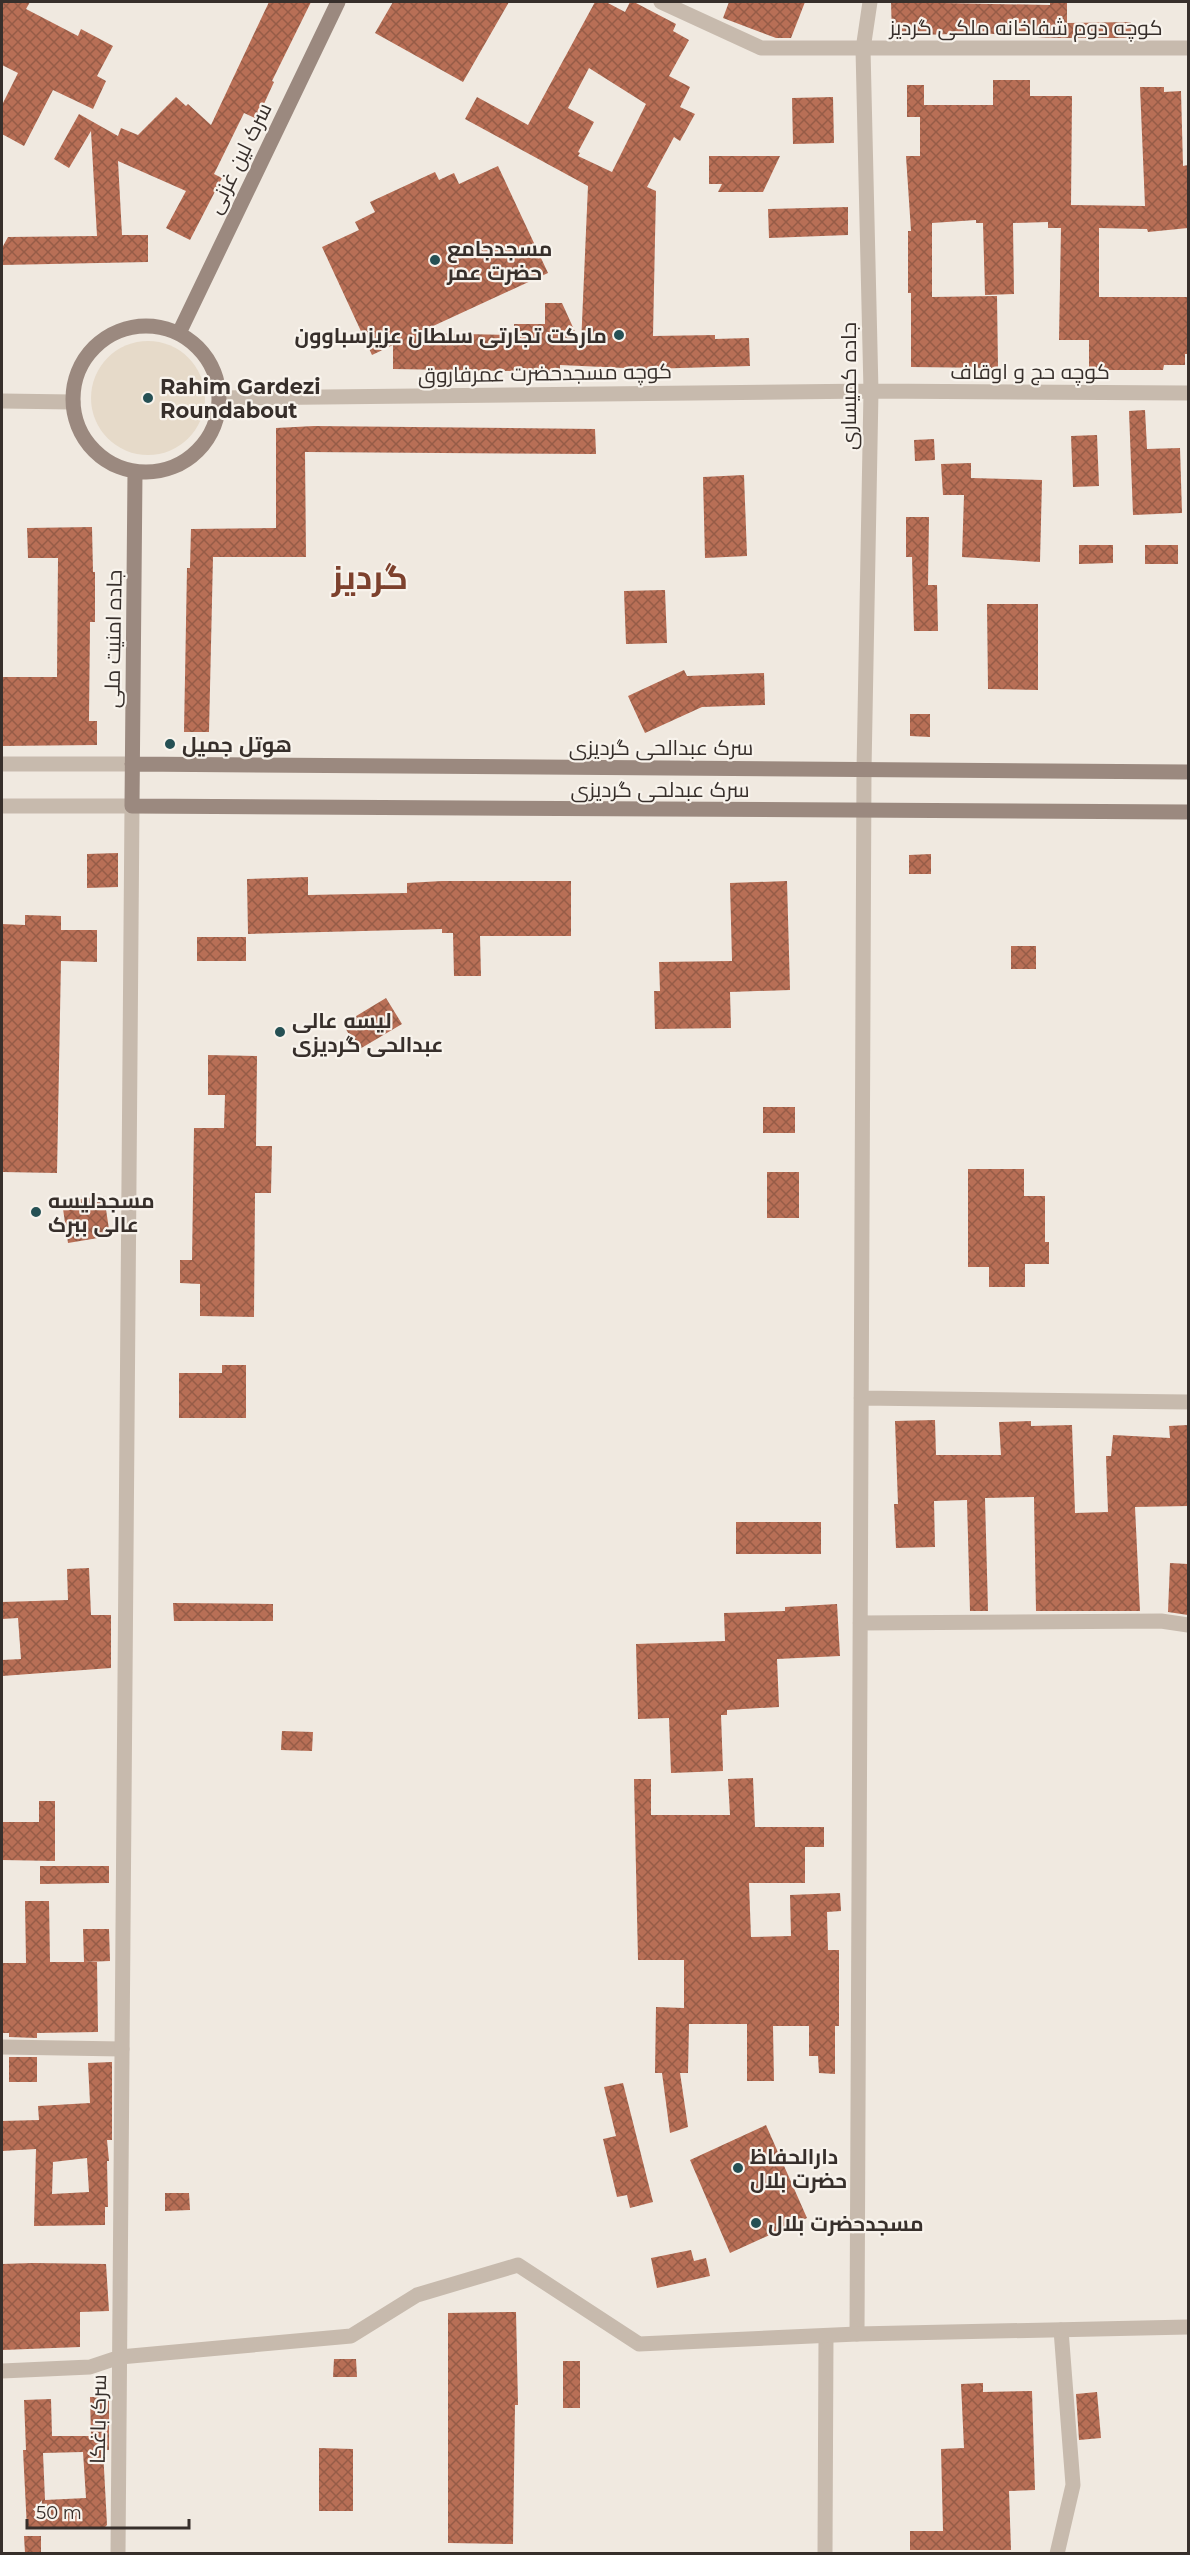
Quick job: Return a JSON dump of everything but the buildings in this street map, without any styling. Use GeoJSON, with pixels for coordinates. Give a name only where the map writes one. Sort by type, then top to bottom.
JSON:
{"type":"FeatureCollection","features":[{"type":"Feature","properties":{"kind":"main road","name":"سرک لین غزنی"},"geometry":{"type":"LineString","coordinates":[[179,333],[338,2]]}},
{"type":"Feature","properties":{"kind":"main road"},"geometry":{"type":"LineString","coordinates":[[155,326],[179,333],[200,349],[214,372],[220,398],[216,423],[204,446],[184,462],[160,472],[135,472],[111,464],[91,448],[78,427],[73,402],[76,377],[87,354],[106,337],[129,327],[155,326]]}},
{"type":"Feature","properties":{"kind":"main road","name":"جاده امنیت ملی"},"geometry":{"type":"LineString","coordinates":[[132,806],[135,472]]}},
{"type":"Feature","properties":{"kind":"main road","name":"سرک عبدالحی گردیزی"},"geometry":{"type":"LineString","coordinates":[[132,764],[1188,772]]}},
{"type":"Feature","properties":{"kind":"main road","name":"سرک عبدلحی گردیزی"},"geometry":{"type":"LineString","coordinates":[[132,806],[865,812],[1188,812]]}},
{"type":"Feature","properties":{"kind":"street","name":"کوچه دوم شفاخانه ملکی گردیز"},"geometry":{"type":"LineString","coordinates":[[661,2],[761,48],[1188,48]]}},
{"type":"Feature","properties":{"kind":"street","name":"جاده کمیساری"},"geometry":{"type":"LineString","coordinates":[[857,2334],[864,770],[870,391],[863,49],[870,2]]}},
{"type":"Feature","properties":{"kind":"street","name":"کوچه حج و اوقاف"},"geometry":{"type":"LineString","coordinates":[[870,391],[1188,393]]}},
{"type":"Feature","properties":{"kind":"street","name":"کوچه مسجدحضرت عمرفاروق"},"geometry":{"type":"LineString","coordinates":[[220,398],[870,391]]}},
{"type":"Feature","properties":{"kind":"street"},"geometry":{"type":"LineString","coordinates":[[2,401],[73,402]]}},
{"type":"Feature","properties":{"kind":"street"},"geometry":{"type":"LineString","coordinates":[[2,764],[132,764]]}},
{"type":"Feature","properties":{"kind":"street"},"geometry":{"type":"LineString","coordinates":[[2,806],[132,806]]}},
{"type":"Feature","properties":{"kind":"street","name":"سرک باغکا"},"geometry":{"type":"LineString","coordinates":[[118,2553],[132,806]]}},
{"type":"Feature","properties":{"kind":"street"},"geometry":{"type":"LineString","coordinates":[[861,1398],[1188,1402]]}},
{"type":"Feature","properties":{"kind":"street"},"geometry":{"type":"LineString","coordinates":[[860,1623],[1161,1621],[1188,1625]]}},
{"type":"Feature","properties":{"kind":"street"},"geometry":{"type":"LineString","coordinates":[[2,2047],[122,2049]]}},
{"type":"Feature","properties":{"kind":"street"},"geometry":{"type":"LineString","coordinates":[[2,2371],[90,2367],[120,2357],[351,2336],[417,2295],[518,2265],[639,2344],[857,2334],[1188,2327]]}},
{"type":"Feature","properties":{"kind":"street"},"geometry":{"type":"LineString","coordinates":[[1057,2553],[1073,2485],[1061,2330]]}},
{"type":"Feature","properties":{"kind":"street"},"geometry":{"type":"LineString","coordinates":[[825,2553],[826,2336]]}},
{"type":"Feature","properties":{"kind":"shaded area","name":"Rahim Gardezi Roundabout"},"geometry":{"type":"Polygon","coordinates":[[[148,341],[170,345],[180,350],[196,366],[201,376],[205,398],[201,420],[196,430],[180,446],[170,451],[148,455],[126,451],[116,446],[100,430],[95,420],[91,398],[95,376],[100,366],[116,350],[126,345],[148,341]]]}},
{"type":"Feature","properties":{"kind":"place","name":"مسجدجامع حضرت عمر"},"geometry":{"type":"Point","coordinates":[435,260]}},
{"type":"Feature","properties":{"kind":"place","name":"مارکت تجارتی سلطان عزیزسباوون"},"geometry":{"type":"Point","coordinates":[619,335]}},
{"type":"Feature","properties":{"kind":"place","name":"Rahim Gardezi Roundabout"},"geometry":{"type":"Point","coordinates":[148,398]}},
{"type":"Feature","properties":{"kind":"place","name":"هوتل جمیل"},"geometry":{"type":"Point","coordinates":[170,744]}},
{"type":"Feature","properties":{"kind":"place","name":"لیسه عالی عبدالحی گردیزی"},"geometry":{"type":"Point","coordinates":[280,1032]}},
{"type":"Feature","properties":{"kind":"place","name":"مسجدلیسه عالی ببرک"},"geometry":{"type":"Point","coordinates":[36,1212]}},
{"type":"Feature","properties":{"kind":"place","name":"دارالحفاظ حضرت بلال"},"geometry":{"type":"Point","coordinates":[738,2168]}},
{"type":"Feature","properties":{"kind":"place","name":"مسجدحضرت بلال"},"geometry":{"type":"Point","coordinates":[756,2223]}},
{"type":"Feature","properties":{"kind":"district","name":"گردیز"},"geometry":{"type":"Point","coordinates":[370,577]}}]}
